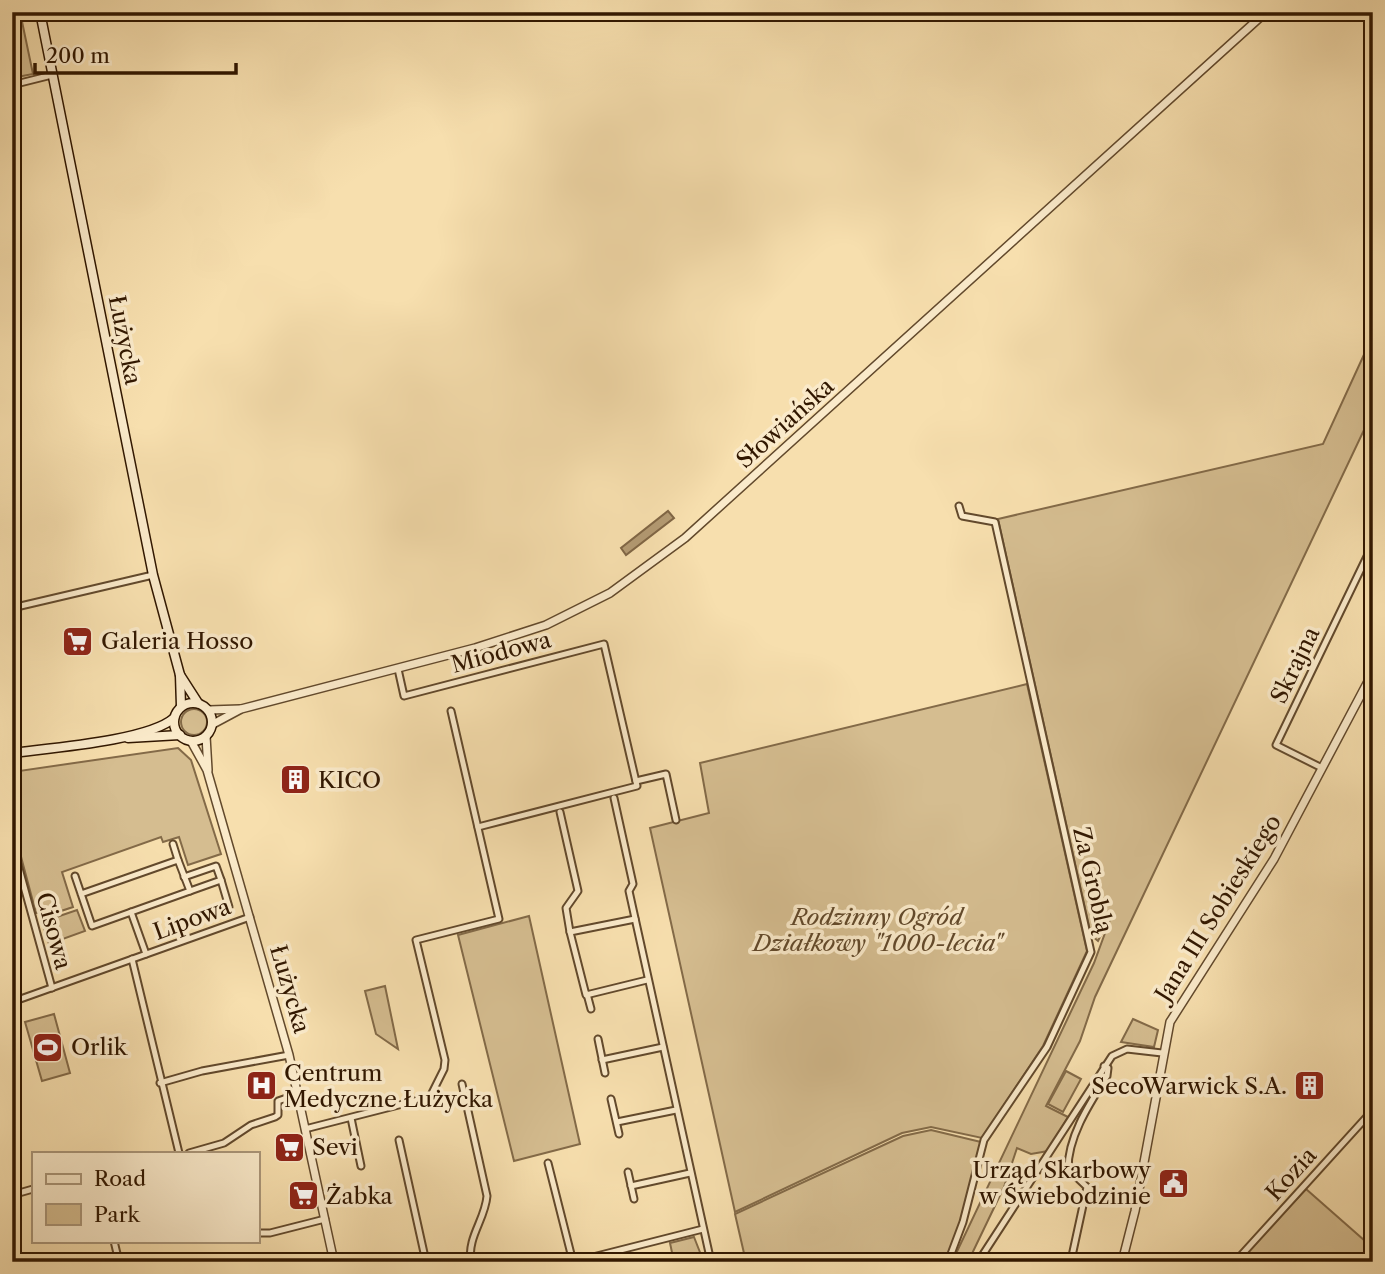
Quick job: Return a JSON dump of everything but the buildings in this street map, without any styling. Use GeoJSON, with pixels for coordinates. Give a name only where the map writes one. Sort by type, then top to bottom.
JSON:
{"type":"FeatureCollection","features":[{"type":"Feature","properties":{"kind":"main road","name":"Łużycka"},"geometry":{"type":"LineString","coordinates":[[40,12],[153,575],[180,675],[181,706]]}},
{"type":"Feature","properties":{"kind":"main road","name":"Łużycka"},"geometry":{"type":"LineString","coordinates":[[180,675],[198,703]]}},
{"type":"Feature","properties":{"kind":"main road"},"geometry":{"type":"LineString","coordinates":[[12,754],[122,737],[162,726],[174,718],[181,706],[198,703],[209,710],[213,724],[206,736],[191,741],[180,735],[122,737]]}},
{"type":"Feature","properties":{"kind":"main road"},"geometry":{"type":"LineString","coordinates":[[174,718],[180,735]]}},
{"type":"Feature","properties":{"kind":"street","name":"Słowiańska"},"geometry":{"type":"LineString","coordinates":[[209,710],[241,709],[498,642],[555,621],[610,593],[666,553],[1266,12]]}},
{"type":"Feature","properties":{"kind":"street"},"geometry":{"type":"LineString","coordinates":[[12,85],[52,75]]}},
{"type":"Feature","properties":{"kind":"street","name":"Za Groblą"},"geometry":{"type":"LineString","coordinates":[[948,1262],[963,1222],[984,1140],[1047,1046],[1091,952],[995,522],[962,516],[959,506]]}},
{"type":"Feature","properties":{"kind":"street","name":"Skrajna"},"geometry":{"type":"LineString","coordinates":[[1322,768],[1276,745],[1373,544]]}},
{"type":"Feature","properties":{"kind":"street"},"geometry":{"type":"LineString","coordinates":[[12,608],[153,575]]}},
{"type":"Feature","properties":{"kind":"street","name":"Miodowa"},"geometry":{"type":"LineString","coordinates":[[398,669],[404,696],[604,643],[636,781]]}},
{"type":"Feature","properties":{"kind":"street","name":"Jana III Sobieskiego"},"geometry":{"type":"LineString","coordinates":[[1122,1262],[1135,1210],[1162,1054],[1176,1010],[1274,859],[1373,672]]}},
{"type":"Feature","properties":{"kind":"street","name":"Słowiańska"},"geometry":{"type":"LineString","coordinates":[[213,724],[241,709]]}},
{"type":"Feature","properties":{"kind":"street"},"geometry":{"type":"LineString","coordinates":[[305,1129],[424,1101],[434,1092],[445,1060],[416,940],[499,919],[451,711]]}},
{"type":"Feature","properties":{"kind":"street","name":"Łużycka"},"geometry":{"type":"LineString","coordinates":[[206,736],[207,770]]}},
{"type":"Feature","properties":{"kind":"street","name":"Łużycka"},"geometry":{"type":"LineString","coordinates":[[191,741],[207,770],[289,1055],[334,1262]]}},
{"type":"Feature","properties":{"kind":"street"},"geometry":{"type":"LineString","coordinates":[[478,827],[637,786],[636,781],[666,774],[676,820]]}},
{"type":"Feature","properties":{"kind":"street"},"geometry":{"type":"LineString","coordinates":[[614,798],[633,884],[629,891],[710,1262]]}},
{"type":"Feature","properties":{"kind":"street"},"geometry":{"type":"LineString","coordinates":[[560,812],[578,891],[566,908],[591,1009]]}},
{"type":"Feature","properties":{"kind":"street","name":"Cisowa"},"geometry":{"type":"LineString","coordinates":[[12,843],[52,988]]}},
{"type":"Feature","properties":{"kind":"street","name":"Lipowa"},"geometry":{"type":"LineString","coordinates":[[173,844],[190,891]]}},
{"type":"Feature","properties":{"kind":"street"},"geometry":{"type":"LineString","coordinates":[[81,894],[178,860]]}},
{"type":"Feature","properties":{"kind":"street","name":"Lipowa"},"geometry":{"type":"LineString","coordinates":[[184,877],[216,866],[229,907]]}},
{"type":"Feature","properties":{"kind":"street","name":"Lipowa"},"geometry":{"type":"LineString","coordinates":[[75,876],[92,926],[221,880]]}},
{"type":"Feature","properties":{"kind":"street","name":"Lipowa"},"geometry":{"type":"LineString","coordinates":[[131,912],[146,954]]}},
{"type":"Feature","properties":{"kind":"street","name":"Lipowa"},"geometry":{"type":"LineString","coordinates":[[12,1002],[250,917]]}},
{"type":"Feature","properties":{"kind":"street"},"geometry":{"type":"LineString","coordinates":[[570,932],[635,919]]}},
{"type":"Feature","properties":{"kind":"street"},"geometry":{"type":"LineString","coordinates":[[132,959],[178,1152]]}},
{"type":"Feature","properties":{"kind":"street"},"geometry":{"type":"LineString","coordinates":[[587,994],[648,980]]}},
{"type":"Feature","properties":{"kind":"street"},"geometry":{"type":"LineString","coordinates":[[598,1040],[606,1073]]}},
{"type":"Feature","properties":{"kind":"street"},"geometry":{"type":"LineString","coordinates":[[603,1060],[663,1047]]}},
{"type":"Feature","properties":{"kind":"street"},"geometry":{"type":"LineString","coordinates":[[978,1262],[1112,1056],[1123,1050],[1162,1054]]}},
{"type":"Feature","properties":{"kind":"street"},"geometry":{"type":"LineString","coordinates":[[160,1083],[202,1071],[289,1055]]}},
{"type":"Feature","properties":{"kind":"street"},"geometry":{"type":"LineString","coordinates":[[1067,1262],[1072,1256],[1087,1187],[1068,1169],[1071,1150],[1083,1117],[1107,1076],[1108,1068],[1104,1066]]}},
{"type":"Feature","properties":{"kind":"street"},"geometry":{"type":"LineString","coordinates":[[463,1084],[488,1196],[470,1247],[471,1262]]}},
{"type":"Feature","properties":{"kind":"street"},"geometry":{"type":"LineString","coordinates":[[192,1152],[224,1143],[251,1125],[277,1116],[278,1101],[298,1094]]}},
{"type":"Feature","properties":{"kind":"street"},"geometry":{"type":"LineString","coordinates":[[611,1099],[619,1134]]}},
{"type":"Feature","properties":{"kind":"street"},"geometry":{"type":"LineString","coordinates":[[617,1122],[677,1110]]}},
{"type":"Feature","properties":{"kind":"street","name":"Kozia"},"geometry":{"type":"LineString","coordinates":[[1235,1262],[1373,1110]]}},
{"type":"Feature","properties":{"kind":"street"},"geometry":{"type":"LineString","coordinates":[[351,1118],[362,1167]]}},
{"type":"Feature","properties":{"kind":"street"},"geometry":{"type":"LineString","coordinates":[[399,1140],[426,1262]]}},
{"type":"Feature","properties":{"kind":"street"},"geometry":{"type":"LineString","coordinates":[[548,1163],[573,1262],[703,1228]]}},
{"type":"Feature","properties":{"kind":"street"},"geometry":{"type":"LineString","coordinates":[[628,1172],[634,1199]]}},
{"type":"Feature","properties":{"kind":"street"},"geometry":{"type":"LineString","coordinates":[[631,1186],[690,1172]]}},
{"type":"Feature","properties":{"kind":"street"},"geometry":{"type":"LineString","coordinates":[[12,1195],[32,1189]]}},
{"type":"Feature","properties":{"kind":"street"},"geometry":{"type":"LineString","coordinates":[[259,1233],[270,1233],[324,1219]]}},
{"type":"Feature","properties":{"kind":"street"},"geometry":{"type":"LineString","coordinates":[[114,1242],[119,1262]]}},
{"type":"Feature","properties":{"kind":"green space"},"geometry":{"type":"Polygon","coordinates":[[[12,12],[20,12],[33,74],[12,78],[12,12]]]}},
{"type":"Feature","properties":{"kind":"green space"},"geometry":{"type":"Polygon","coordinates":[[[1373,335],[1373,411],[1095,997],[1080,1041],[1046,1106],[1068,1117],[1048,1151],[1031,1154],[1017,1148],[1004,1187],[968,1262],[952,1262],[1094,963],[1112,914],[1098,941],[1091,935],[998,519],[1323,444],[1373,335]]]}},
{"type":"Feature","properties":{"kind":"green space","name":"Rodzinny Ogród Działkowy \"1000-lecia\""},"geometry":{"type":"Polygon","coordinates":[[[1027,684],[1087,951],[1043,1046],[982,1138],[931,1127],[902,1133],[735,1212],[650,828],[709,813],[700,763],[1027,684]]]}},
{"type":"Feature","properties":{"kind":"green space"},"geometry":{"type":"Polygon","coordinates":[[[194,709],[203,713],[207,722],[203,731],[194,735],[185,731],[181,722],[185,713],[194,709]]]}},
{"type":"Feature","properties":{"kind":"green space"},"geometry":{"type":"Polygon","coordinates":[[[178,748],[191,760],[221,854],[188,865],[179,837],[163,842],[161,837],[62,872],[73,907],[43,917],[41,912],[36,913],[12,823],[12,772],[178,748]]]}},
{"type":"Feature","properties":{"kind":"green space"},"geometry":{"type":"Polygon","coordinates":[[[77,910],[85,931],[49,944],[42,922],[77,910]]]}},
{"type":"Feature","properties":{"kind":"green space"},"geometry":{"type":"Polygon","coordinates":[[[529,916],[580,1144],[514,1161],[458,935],[529,916]]]}},
{"type":"Feature","properties":{"kind":"green space"},"geometry":{"type":"Polygon","coordinates":[[[385,986],[398,1049],[376,1034],[365,991],[385,986]]]}},
{"type":"Feature","properties":{"kind":"green space","name":"Orlik"},"geometry":{"type":"Polygon","coordinates":[[[54,1014],[70,1073],[42,1081],[25,1022],[54,1014]]]}},
{"type":"Feature","properties":{"kind":"green space"},"geometry":{"type":"Polygon","coordinates":[[[1133,1019],[1158,1030],[1154,1047],[1121,1042],[1133,1019]]]}},
{"type":"Feature","properties":{"kind":"green space"},"geometry":{"type":"Polygon","coordinates":[[[1066,1071],[1081,1079],[1063,1112],[1048,1104],[1066,1071]]]}},
{"type":"Feature","properties":{"kind":"green space"},"geometry":{"type":"Polygon","coordinates":[[[931,1130],[981,1142],[961,1221],[945,1262],[746,1262],[735,1214],[903,1136],[931,1130]]]}},
{"type":"Feature","properties":{"kind":"green space"},"geometry":{"type":"Polygon","coordinates":[[[1306,1189],[1373,1248],[1373,1262],[1238,1262],[1306,1189]]]}},
{"type":"Feature","properties":{"kind":"green space"},"geometry":{"type":"Polygon","coordinates":[[[694,1237],[703,1260],[674,1262],[670,1243],[694,1237]]]}},
{"type":"Feature","properties":{"kind":"shaded area"},"geometry":{"type":"Polygon","coordinates":[[[668,511],[674,518],[626,555],[621,548],[668,511]]]}},
{"type":"Feature","properties":{"kind":"place","name":"Galeria Hosso"},"geometry":{"type":"Point","coordinates":[78,641]}},
{"type":"Feature","properties":{"kind":"place","name":"KICO"},"geometry":{"type":"Point","coordinates":[295,780]}},
{"type":"Feature","properties":{"kind":"place","name":"Orlik"},"geometry":{"type":"Point","coordinates":[48,1047]}},
{"type":"Feature","properties":{"kind":"place","name":"Centrum Medyczne Łużycka"},"geometry":{"type":"Point","coordinates":[261,1086]}},
{"type":"Feature","properties":{"kind":"place","name":"SecoWarwick S.A."},"geometry":{"type":"Point","coordinates":[1310,1086]}},
{"type":"Feature","properties":{"kind":"place","name":"Sevi"},"geometry":{"type":"Point","coordinates":[289,1147]}},
{"type":"Feature","properties":{"kind":"place","name":"Urząd Skarbowy w Świebodzinie"},"geometry":{"type":"Point","coordinates":[1174,1183]}},
{"type":"Feature","properties":{"kind":"place","name":"Żabka"},"geometry":{"type":"Point","coordinates":[303,1196]}}]}
